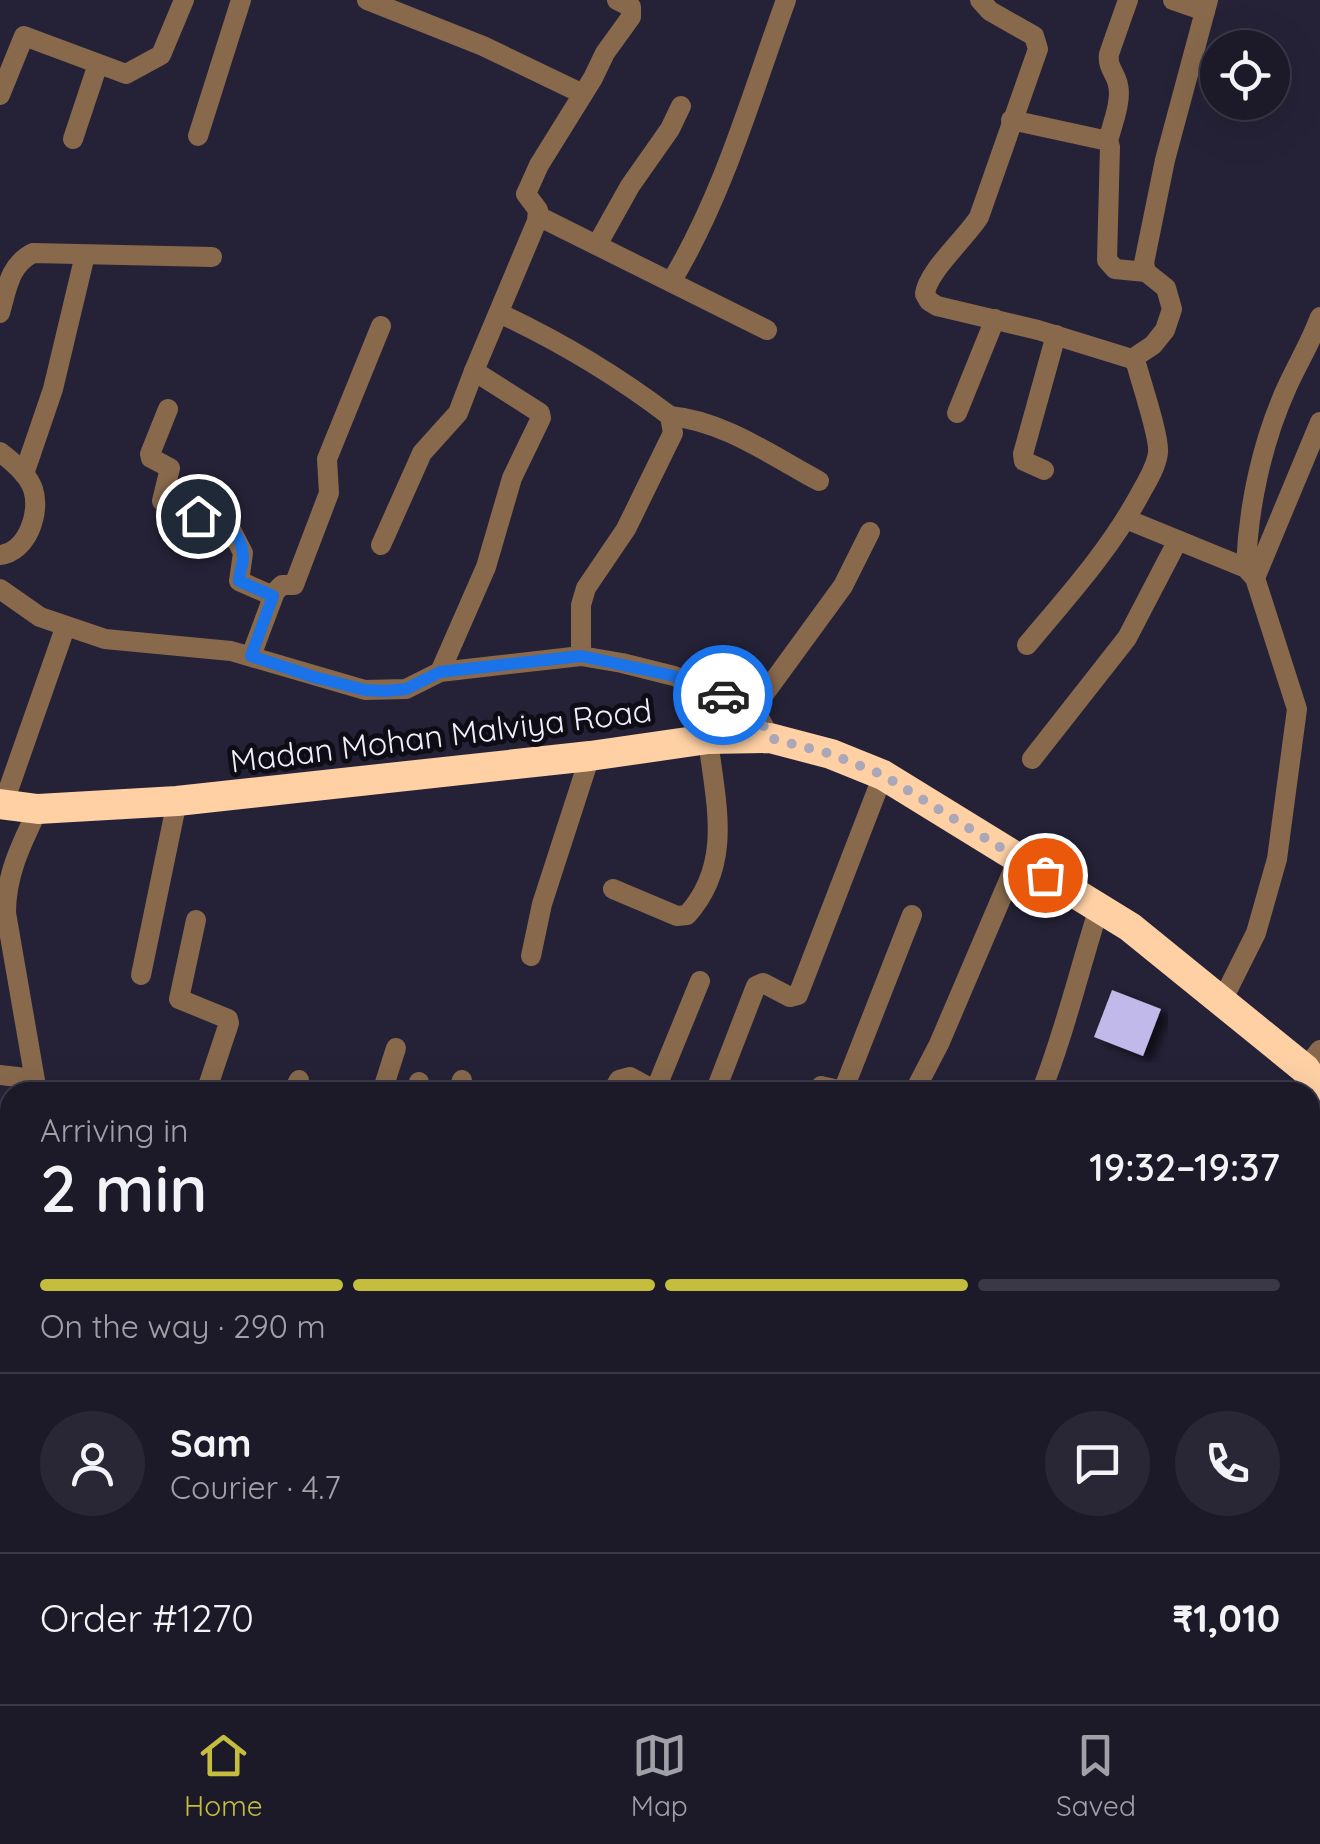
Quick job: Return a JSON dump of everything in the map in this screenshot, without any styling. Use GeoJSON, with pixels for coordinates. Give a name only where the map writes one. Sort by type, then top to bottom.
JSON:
{"type":"FeatureCollection","features":[{"type":"Feature","properties":{"kind":"highway","name":"Madan Mohan Malviya Road"},"geometry":{"type":"LineString","coordinates":[[1,805],[38,809],[177,802],[708,740],[770,738],[831,754],[883,775],[1130,927],[1222,1002],[1317,1063]]}},
{"type":"Feature","properties":{"kind":"street"},"geometry":{"type":"LineString","coordinates":[[0,96],[24,36],[126,74],[157,59],[165,50],[184,0]]}},
{"type":"Feature","properties":{"kind":"street"},"geometry":{"type":"LineString","coordinates":[[198,136],[242,0]]}},
{"type":"Feature","properties":{"kind":"street"},"geometry":{"type":"LineString","coordinates":[[367,0],[483,46],[583,94]]}},
{"type":"Feature","properties":{"kind":"street"},"geometry":{"type":"LineString","coordinates":[[618,0],[631,8],[632,17],[605,53],[526,194],[538,216],[767,330]]}},
{"type":"Feature","properties":{"kind":"street"},"geometry":{"type":"LineString","coordinates":[[671,282],[700,233],[721,186],[786,0]]}},
{"type":"Feature","properties":{"kind":"street"},"geometry":{"type":"LineString","coordinates":[[980,0],[990,11],[1038,42],[979,216],[966,238],[932,274],[925,294],[937,306],[1056,335],[1132,359],[1158,441],[1158,456],[1126,520],[1027,645]]}},
{"type":"Feature","properties":{"kind":"street"},"geometry":{"type":"LineString","coordinates":[[1108,142],[1119,93],[1108,54],[1128,0]]}},
{"type":"Feature","properties":{"kind":"street"},"geometry":{"type":"LineString","coordinates":[[1146,272],[1146,249],[1164,160],[1206,6],[1173,0]]}},
{"type":"Feature","properties":{"kind":"street"},"geometry":{"type":"LineString","coordinates":[[72,139],[98,64]]}},
{"type":"Feature","properties":{"kind":"street"},"geometry":{"type":"LineString","coordinates":[[598,245],[680,106]]}},
{"type":"Feature","properties":{"kind":"street"},"geometry":{"type":"LineString","coordinates":[[1012,120],[1108,142],[1107,260],[1115,269],[1146,272],[1166,288],[1172,309],[1154,345],[1132,359]]}},
{"type":"Feature","properties":{"kind":"street"},"geometry":{"type":"LineString","coordinates":[[382,544],[422,452],[458,413],[538,216]]}},
{"type":"Feature","properties":{"kind":"street"},"geometry":{"type":"LineString","coordinates":[[0,313],[13,268],[33,254],[212,256]]}},
{"type":"Feature","properties":{"kind":"street"},"geometry":{"type":"LineString","coordinates":[[24,474],[52,389],[85,255]]}},
{"type":"Feature","properties":{"kind":"street"},"geometry":{"type":"LineString","coordinates":[[499,313],[608,370],[670,416],[692,418],[718,428],[819,481]]}},
{"type":"Feature","properties":{"kind":"street"},"geometry":{"type":"LineString","coordinates":[[1222,1002],[1256,933],[1277,860],[1297,710],[1250,573],[1249,514],[1278,410],[1320,316]]}},
{"type":"Feature","properties":{"kind":"street"},"geometry":{"type":"LineString","coordinates":[[957,413],[995,319]]}},
{"type":"Feature","properties":{"kind":"street"},"geometry":{"type":"LineString","coordinates":[[251,656],[277,588],[294,585],[313,539],[329,494],[327,459],[380,326]]}},
{"type":"Feature","properties":{"kind":"street"},"geometry":{"type":"LineString","coordinates":[[1044,470],[1024,460],[1023,454],[1056,335]]}},
{"type":"Feature","properties":{"kind":"street"},"geometry":{"type":"LineString","coordinates":[[440,672],[486,567],[512,478],[541,418],[540,413],[474,371]]}},
{"type":"Feature","properties":{"kind":"street"},"geometry":{"type":"LineString","coordinates":[[168,409],[150,454],[170,468],[162,501],[229,526],[243,553],[239,581],[273,596]]}},
{"type":"Feature","properties":{"kind":"street"},"geometry":{"type":"LineString","coordinates":[[581,656],[581,605],[586,588],[626,529],[674,433],[670,416]]}},
{"type":"Feature","properties":{"kind":"street"},"geometry":{"type":"LineString","coordinates":[[1250,573],[1320,422]]}},
{"type":"Feature","properties":{"kind":"street"},"geometry":{"type":"LineString","coordinates":[[0,452],[24,474],[32,486],[36,506],[23,542],[12,552],[0,555]]}},
{"type":"Feature","properties":{"kind":"street"},"geometry":{"type":"LineString","coordinates":[[1126,520],[1250,573]]}},
{"type":"Feature","properties":{"kind":"street"},"geometry":{"type":"LineString","coordinates":[[754,708],[843,586],[870,532]]}},
{"type":"Feature","properties":{"kind":"street"},"geometry":{"type":"LineString","coordinates":[[1032,759],[1127,638],[1177,542]]}},
{"type":"Feature","properties":{"kind":"street"},"geometry":{"type":"LineString","coordinates":[[0,589],[40,617],[104,639],[251,656],[365,690],[406,689],[440,672],[581,656],[674,676],[754,708],[770,738]]}},
{"type":"Feature","properties":{"kind":"street"},"geometry":{"type":"LineString","coordinates":[[1,805],[65,628]]}},
{"type":"Feature","properties":{"kind":"street"},"geometry":{"type":"LineString","coordinates":[[613,889],[677,916],[688,915],[696,906],[715,865],[720,841],[708,740]]}},
{"type":"Feature","properties":{"kind":"street"},"geometry":{"type":"LineString","coordinates":[[531,956],[542,904],[590,756]]}},
{"type":"Feature","properties":{"kind":"street"},"geometry":{"type":"LineString","coordinates":[[719,1082],[756,986],[762,983],[790,997],[798,995],[883,775]]}},
{"type":"Feature","properties":{"kind":"street"},"geometry":{"type":"LineString","coordinates":[[141,975],[177,802]]}},
{"type":"Feature","properties":{"kind":"street"},"geometry":{"type":"LineString","coordinates":[[34,1082],[6,913],[6,885],[38,809]]}},
{"type":"Feature","properties":{"kind":"street"},"geometry":{"type":"LineString","coordinates":[[919,1082],[1018,858]]}},
{"type":"Feature","properties":{"kind":"street"},"geometry":{"type":"LineString","coordinates":[[1045,1082],[1061,1043],[1075,982],[1099,908]]}},
{"type":"Feature","properties":{"kind":"street"},"geometry":{"type":"LineString","coordinates":[[849,1082],[912,915]]}},
{"type":"Feature","properties":{"kind":"street"},"geometry":{"type":"LineString","coordinates":[[196,920],[179,999],[228,1019],[209,1082]]}},
{"type":"Feature","properties":{"kind":"street"},"geometry":{"type":"LineString","coordinates":[[661,1082],[700,981]]}},
{"type":"Feature","properties":{"kind":"street"},"geometry":{"type":"LineString","coordinates":[[385,1082],[396,1048]]}},
{"type":"Feature","properties":{"kind":"building"},"geometry":{"type":"Polygon","coordinates":[[[1112,990],[1161,1009],[1143,1056],[1094,1037],[1112,990]]]}},
{"type":"Feature","properties":{"kind":"way so far"},"geometry":{"type":"LineString","coordinates":[[723,695],[754,708],[770,738],[831,754],[883,775],[1045,875]]}},
{"type":"Feature","properties":{"kind":"route"},"geometry":{"type":"LineString","coordinates":[[198,516],[229,526],[235,532],[243,553],[239,581],[273,596],[251,656],[314,677],[365,690],[386,691],[406,689],[440,672],[581,656],[674,676],[723,695]]}}]}
